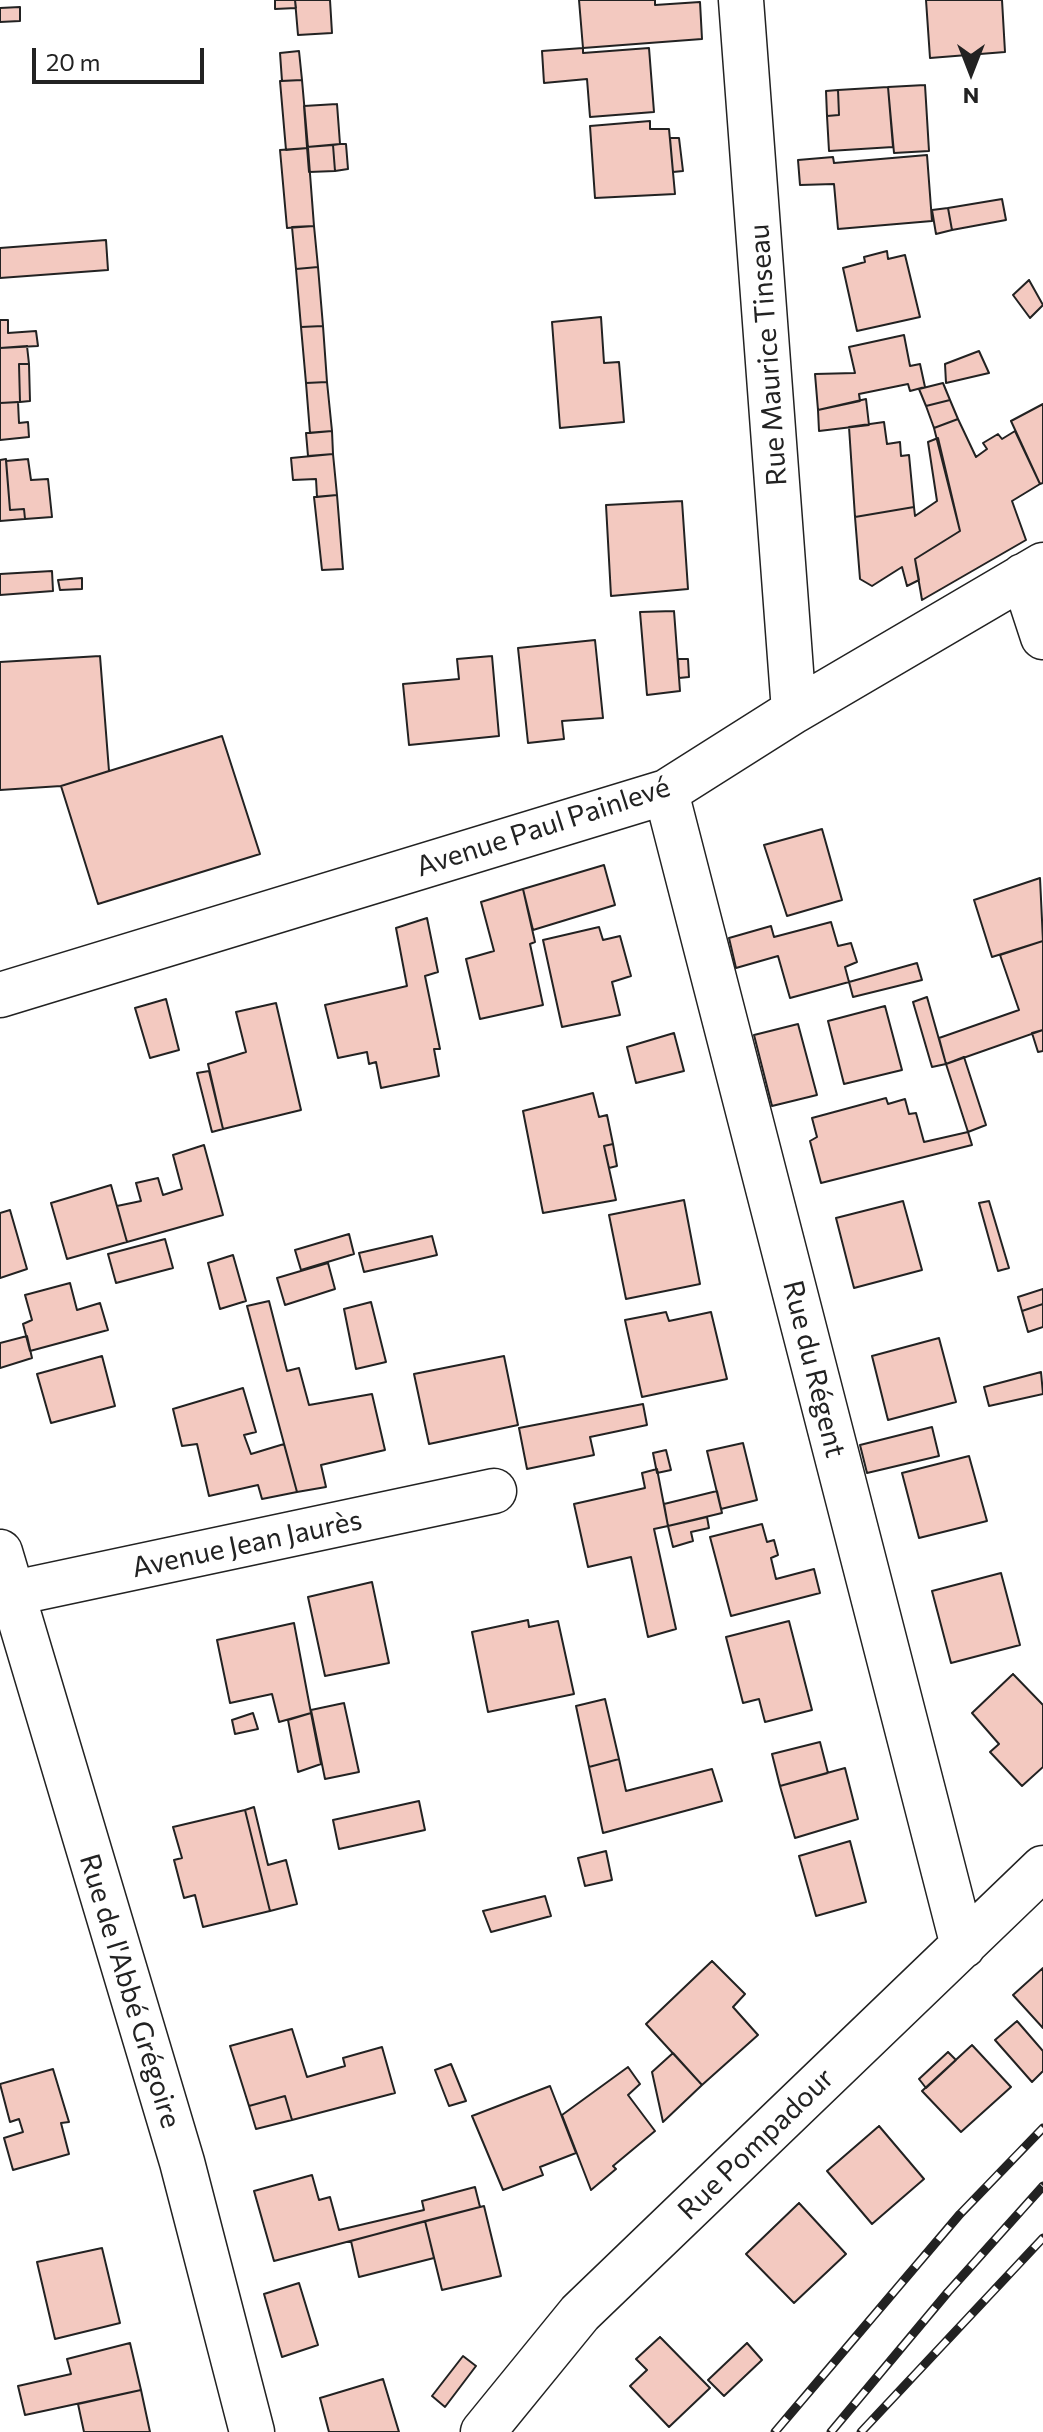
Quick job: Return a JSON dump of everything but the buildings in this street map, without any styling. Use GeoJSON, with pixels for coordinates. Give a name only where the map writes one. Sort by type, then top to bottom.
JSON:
{"type":"FeatureCollection","features":[{"type":"Feature","properties":{"kind":"street","name":"Rue Maurice Tinseau"},"geometry":{"type":"LineString","coordinates":[[741,0],[794,711]]}},
{"type":"Feature","properties":{"kind":"street","name":"Avenue Paul Painlevé"},"geometry":{"type":"LineString","coordinates":[[0,995],[666,792],[794,711],[1033,570]]}},
{"type":"Feature","properties":{"kind":"street"},"geometry":{"type":"LineString","coordinates":[[1033,570],[1043,637]]}},
{"type":"Feature","properties":{"kind":"street","name":"Rue du Régent"},"geometry":{"type":"LineString","coordinates":[[666,792],[963,1946]]}},
{"type":"Feature","properties":{"kind":"street","name":"Avenue Jean Jaurès"},"geometry":{"type":"LineString","coordinates":[[6,1595],[494,1491]]}},
{"type":"Feature","properties":{"kind":"street","name":"Rue de l'Abbé Grégoire"},"geometry":{"type":"LineString","coordinates":[[0,1552],[6,1595],[182,2162],[252,2432]]}},
{"type":"Feature","properties":{"kind":"street","name":"Rue Pompadour"},"geometry":{"type":"LineString","coordinates":[[483,2432],[580,2313],[1043,1868]]}},
{"type":"Feature","properties":{"kind":"railway"},"geometry":{"type":"LineString","coordinates":[[775,2432],[960,2214],[1043,2128]]}},
{"type":"Feature","properties":{"kind":"railway"},"geometry":{"type":"LineString","coordinates":[[831,2432],[948,2292],[1043,2186]]}},
{"type":"Feature","properties":{"kind":"railway"},"geometry":{"type":"LineString","coordinates":[[861,2432],[1043,2238]]}}]}
